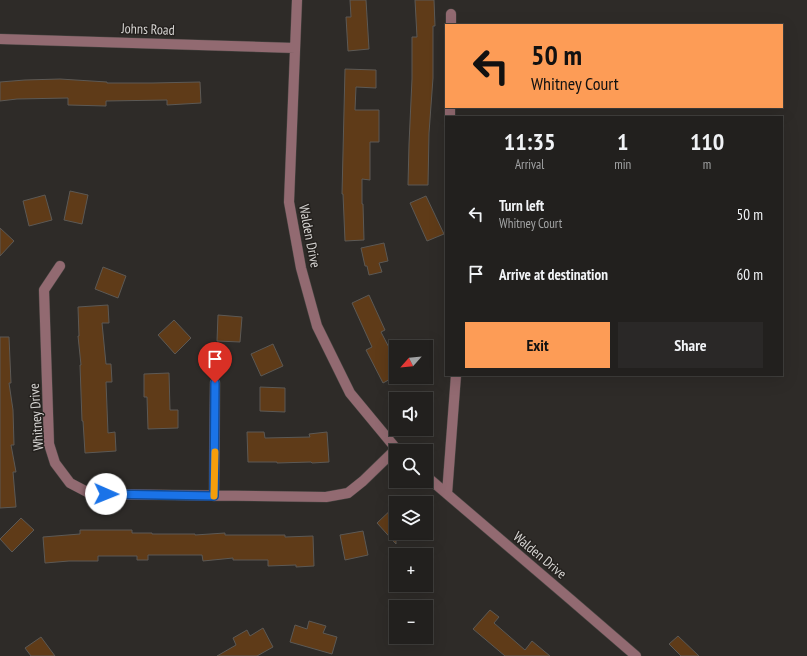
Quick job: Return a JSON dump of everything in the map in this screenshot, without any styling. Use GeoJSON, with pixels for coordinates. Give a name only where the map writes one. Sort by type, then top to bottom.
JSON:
{"type":"FeatureCollection","features":[{"type":"Feature","properties":{"kind":"street","name":"Walden Drive"},"geometry":{"type":"LineString","coordinates":[[297,0],[289,202],[300,268],[317,326],[350,393],[392,444]]}},
{"type":"Feature","properties":{"kind":"street"},"geometry":{"type":"LineString","coordinates":[[451,14],[451,24]]}},
{"type":"Feature","properties":{"kind":"street","name":"Johns Road"},"geometry":{"type":"LineString","coordinates":[[0,39],[295,48]]}},
{"type":"Feature","properties":{"kind":"street","name":"Whitney Drive"},"geometry":{"type":"LineString","coordinates":[[60,266],[44,290],[49,444],[55,463],[70,482],[91,494],[326,497],[348,493],[389,457]]}},
{"type":"Feature","properties":{"kind":"street"},"geometry":{"type":"LineString","coordinates":[[447,494],[456,376]]}},
{"type":"Feature","properties":{"kind":"street"},"geometry":{"type":"LineString","coordinates":[[214,496],[215,383]]}},
{"type":"Feature","properties":{"kind":"street","name":"Walden Drive"},"geometry":{"type":"LineString","coordinates":[[433,482],[636,656]]}},
{"type":"Feature","properties":{"kind":"building"},"geometry":{"type":"Polygon","coordinates":[[[350,0],[366,0],[369,49],[348,51],[346,17],[351,17],[350,0]]]}},
{"type":"Feature","properties":{"kind":"building"},"geometry":{"type":"Polygon","coordinates":[[[415,0],[434,0],[435,26],[433,26],[433,78],[429,133],[428,185],[408,185],[412,37],[417,37],[415,0]]]}},
{"type":"Feature","properties":{"kind":"building"},"geometry":{"type":"Polygon","coordinates":[[[345,69],[376,70],[376,88],[356,87],[355,110],[379,110],[379,142],[370,142],[370,180],[362,179],[364,240],[345,241],[342,194],[345,69]]]}},
{"type":"Feature","properties":{"kind":"building"},"geometry":{"type":"Polygon","coordinates":[[[60,79],[107,83],[200,82],[201,103],[167,105],[167,100],[106,101],[106,106],[68,105],[68,98],[17,99],[0,101],[0,82],[60,79]]]}},
{"type":"Feature","properties":{"kind":"building"},"geometry":{"type":"Polygon","coordinates":[[[70,191],[88,195],[82,224],[64,220],[70,191]]]}},
{"type":"Feature","properties":{"kind":"building"},"geometry":{"type":"Polygon","coordinates":[[[45,195],[52,220],[29,226],[23,201],[45,195]]]}},
{"type":"Feature","properties":{"kind":"building"},"geometry":{"type":"Polygon","coordinates":[[[426,196],[444,234],[427,241],[410,203],[426,196]]]}},
{"type":"Feature","properties":{"kind":"building"},"geometry":{"type":"Polygon","coordinates":[[[0,228],[14,241],[0,256],[0,228]]]}},
{"type":"Feature","properties":{"kind":"building"},"geometry":{"type":"Polygon","coordinates":[[[384,243],[388,261],[379,263],[382,272],[369,275],[367,266],[365,266],[361,248],[384,243]]]}},
{"type":"Feature","properties":{"kind":"building"},"geometry":{"type":"Polygon","coordinates":[[[103,267],[126,276],[118,298],[95,289],[103,267]]]}},
{"type":"Feature","properties":{"kind":"building"},"geometry":{"type":"Polygon","coordinates":[[[369,295],[385,330],[381,332],[389,347],[389,380],[383,383],[366,350],[372,347],[352,303],[369,295]]]}},
{"type":"Feature","properties":{"kind":"building"},"geometry":{"type":"Polygon","coordinates":[[[108,305],[109,323],[102,323],[106,364],[111,364],[112,382],[106,382],[108,433],[115,432],[116,451],[85,453],[82,421],[78,307],[108,305]]]}},
{"type":"Feature","properties":{"kind":"building"},"geometry":{"type":"Polygon","coordinates":[[[218,315],[242,317],[240,342],[217,341],[218,315]]]}},
{"type":"Feature","properties":{"kind":"building"},"geometry":{"type":"Polygon","coordinates":[[[174,320],[191,338],[175,354],[158,335],[174,320]]]}},
{"type":"Feature","properties":{"kind":"building"},"geometry":{"type":"Polygon","coordinates":[[[0,337],[9,337],[11,383],[9,383],[13,410],[14,445],[11,445],[16,472],[13,472],[16,507],[0,508],[0,337]]]}},
{"type":"Feature","properties":{"kind":"building"},"geometry":{"type":"Polygon","coordinates":[[[273,344],[283,366],[261,376],[251,354],[273,344]]]}},
{"type":"Feature","properties":{"kind":"building"},"geometry":{"type":"Polygon","coordinates":[[[169,373],[170,410],[178,410],[178,428],[148,429],[147,397],[144,397],[144,374],[169,373]]]}},
{"type":"Feature","properties":{"kind":"building"},"geometry":{"type":"Polygon","coordinates":[[[260,387],[285,388],[285,412],[260,411],[260,387]]]}},
{"type":"Feature","properties":{"kind":"building"},"geometry":{"type":"Polygon","coordinates":[[[247,432],[264,432],[265,438],[310,437],[309,434],[327,432],[329,462],[248,462],[247,432]]]}},
{"type":"Feature","properties":{"kind":"building"},"geometry":{"type":"Polygon","coordinates":[[[389,512],[389,536],[377,523],[389,512]]]}},
{"type":"Feature","properties":{"kind":"building"},"geometry":{"type":"Polygon","coordinates":[[[21,518],[34,530],[12,552],[0,539],[21,518]]]}},
{"type":"Feature","properties":{"kind":"building"},"geometry":{"type":"Polygon","coordinates":[[[80,530],[132,530],[132,533],[152,534],[195,535],[225,533],[225,535],[285,535],[285,537],[313,536],[314,566],[268,566],[268,560],[233,560],[233,558],[203,561],[202,555],[148,555],[148,560],[137,560],[137,556],[98,556],[98,561],[45,563],[43,537],[80,534],[80,530]]]}},
{"type":"Feature","properties":{"kind":"building"},"geometry":{"type":"Polygon","coordinates":[[[363,531],[368,555],[345,560],[340,535],[363,531]]]}},
{"type":"Feature","properties":{"kind":"building"},"geometry":{"type":"Polygon","coordinates":[[[490,610],[499,617],[494,623],[525,650],[532,641],[550,656],[505,656],[473,629],[490,610]]]}},
{"type":"Feature","properties":{"kind":"building"},"geometry":{"type":"Polygon","coordinates":[[[309,621],[326,626],[323,633],[337,637],[332,654],[290,642],[295,625],[307,629],[309,621]]]}},
{"type":"Feature","properties":{"kind":"building"},"geometry":{"type":"Polygon","coordinates":[[[263,628],[273,647],[257,656],[217,656],[236,645],[233,638],[247,630],[250,636],[263,628]]]}},
{"type":"Feature","properties":{"kind":"building"},"geometry":{"type":"Polygon","coordinates":[[[678,636],[699,656],[681,656],[669,644],[678,636]]]}},
{"type":"Feature","properties":{"kind":"building"},"geometry":{"type":"Polygon","coordinates":[[[41,637],[55,656],[31,656],[25,648],[41,637]]]}},
{"type":"Feature","properties":{"kind":"slow traffic"},"geometry":{"type":"LineString","coordinates":[[214,496],[215,452]]}},
{"type":"Feature","properties":{"kind":"route"},"geometry":{"type":"LineString","coordinates":[[106,494],[214,496],[215,383]]}}]}
